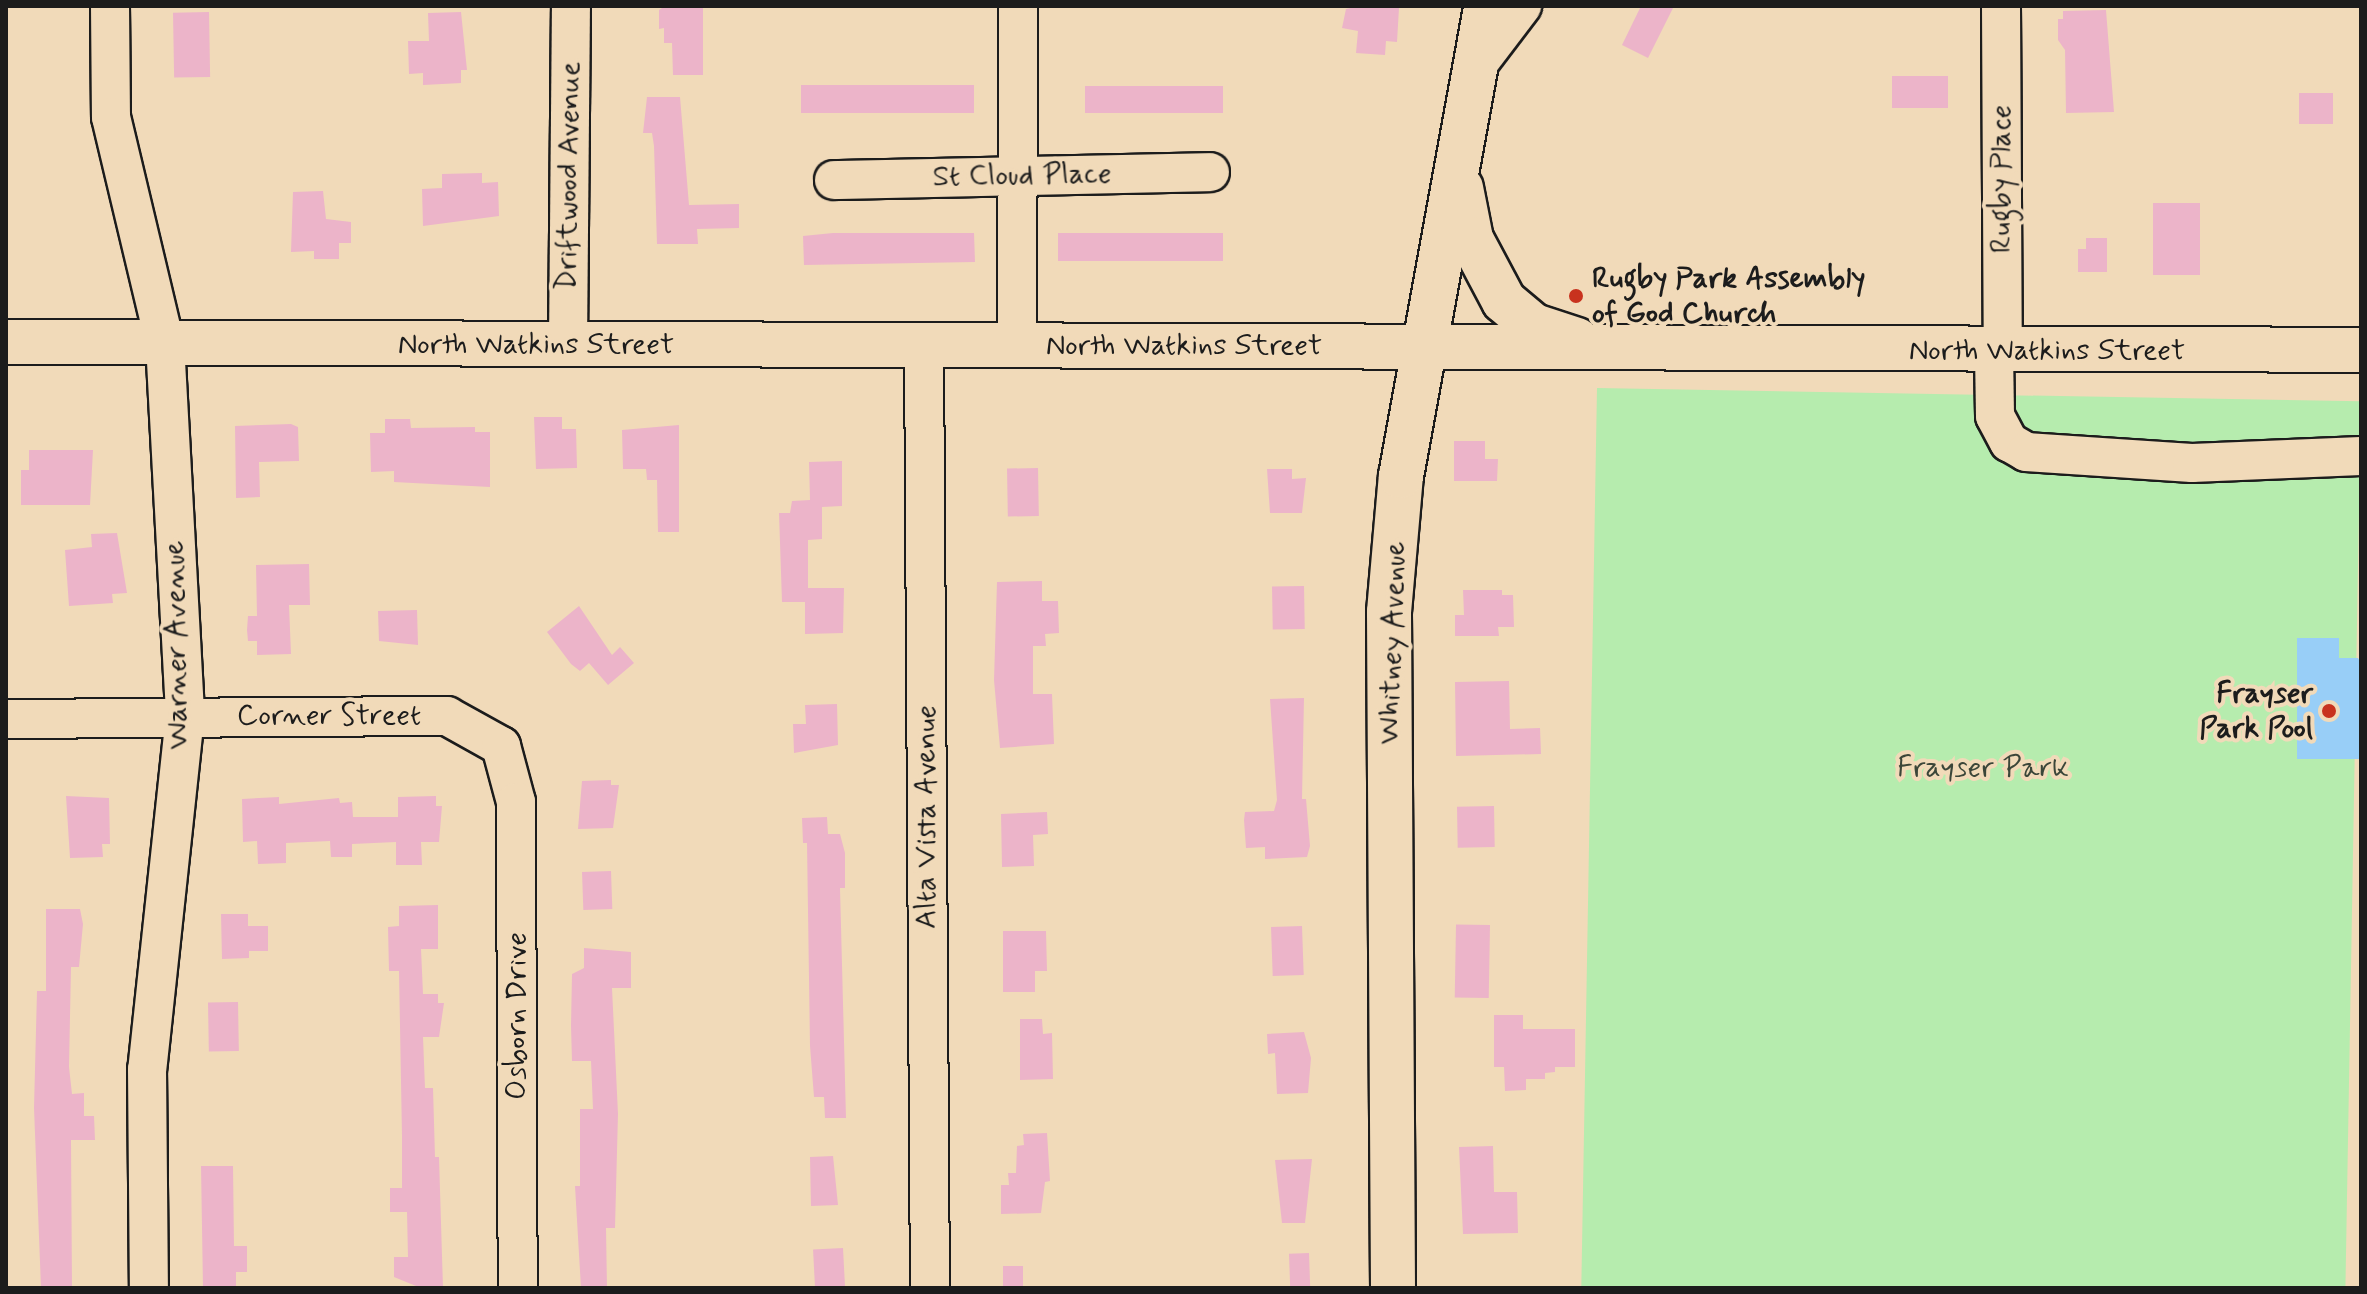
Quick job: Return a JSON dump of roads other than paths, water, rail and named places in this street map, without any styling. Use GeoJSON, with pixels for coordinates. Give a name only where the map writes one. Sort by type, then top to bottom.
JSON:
{"type":"FeatureCollection","features":[{"type":"Feature","properties":{"kind":"main road","name":"Whitney Avenue"},"geometry":{"type":"LineString","coordinates":[[1393,1288],[1389,612],[1401,476],[1478,64],[1486,6]]}},
{"type":"Feature","properties":{"kind":"main road"},"geometry":{"type":"LineString","coordinates":[[1457,170],[1471,239],[1504,301],[1534,326],[1598,347]]}},
{"type":"Feature","properties":{"kind":"main road","name":"North Watkins Street"},"geometry":{"type":"LineString","coordinates":[[6,342],[1424,345],[1998,352],[2361,350]]}},
{"type":"Feature","properties":{"kind":"street","name":"Warner Avenue"},"geometry":{"type":"LineString","coordinates":[[110,6],[111,117],[165,343],[185,716],[147,1069],[149,1288]]}},
{"type":"Feature","properties":{"kind":"street","name":"Driftwood Avenue"},"geometry":{"type":"LineString","coordinates":[[568,345],[571,6]]}},
{"type":"Feature","properties":{"kind":"street"},"geometry":{"type":"LineString","coordinates":[[1017,346],[1018,6]]}},
{"type":"Feature","properties":{"kind":"street"},"geometry":{"type":"LineString","coordinates":[[1478,64],[1522,6]]}},
{"type":"Feature","properties":{"kind":"street","name":"Rugby Place"},"geometry":{"type":"LineString","coordinates":[[2001,6],[1995,416],[2009,442],[2026,452],[2192,463],[2361,456]]}},
{"type":"Feature","properties":{"kind":"street","name":"St Cloud Place"},"geometry":{"type":"LineString","coordinates":[[834,180],[1210,172]]}},
{"type":"Feature","properties":{"kind":"street","name":"Alta Vista Avenue"},"geometry":{"type":"LineString","coordinates":[[924,346],[930,1288]]}},
{"type":"Feature","properties":{"kind":"street","name":"Corner Street"},"geometry":{"type":"LineString","coordinates":[[6,719],[447,716],[501,746]]}},
{"type":"Feature","properties":{"kind":"street","name":"Osborn Drive"},"geometry":{"type":"LineString","coordinates":[[501,746],[516,802],[518,1288]]}},
{"type":"Feature","properties":{"kind":"water","name":"Frayser Park Pool"},"geometry":{"type":"Polygon","coordinates":[[[2297,638],[2339,638],[2339,658],[2358,658],[2361,663],[2361,759],[2297,759],[2297,638]]]}},
{"type":"Feature","properties":{"kind":"place","name":"Rugby Park Assembly of God Church"},"geometry":{"type":"Point","coordinates":[1576,296]}},
{"type":"Feature","properties":{"kind":"place","name":"Frayser Park Pool"},"geometry":{"type":"Point","coordinates":[2329,711]}},
{"type":"Feature","properties":{"kind":"park label","name":"Frayser Park"},"geometry":{"type":"Point","coordinates":[1983,768]}}]}
